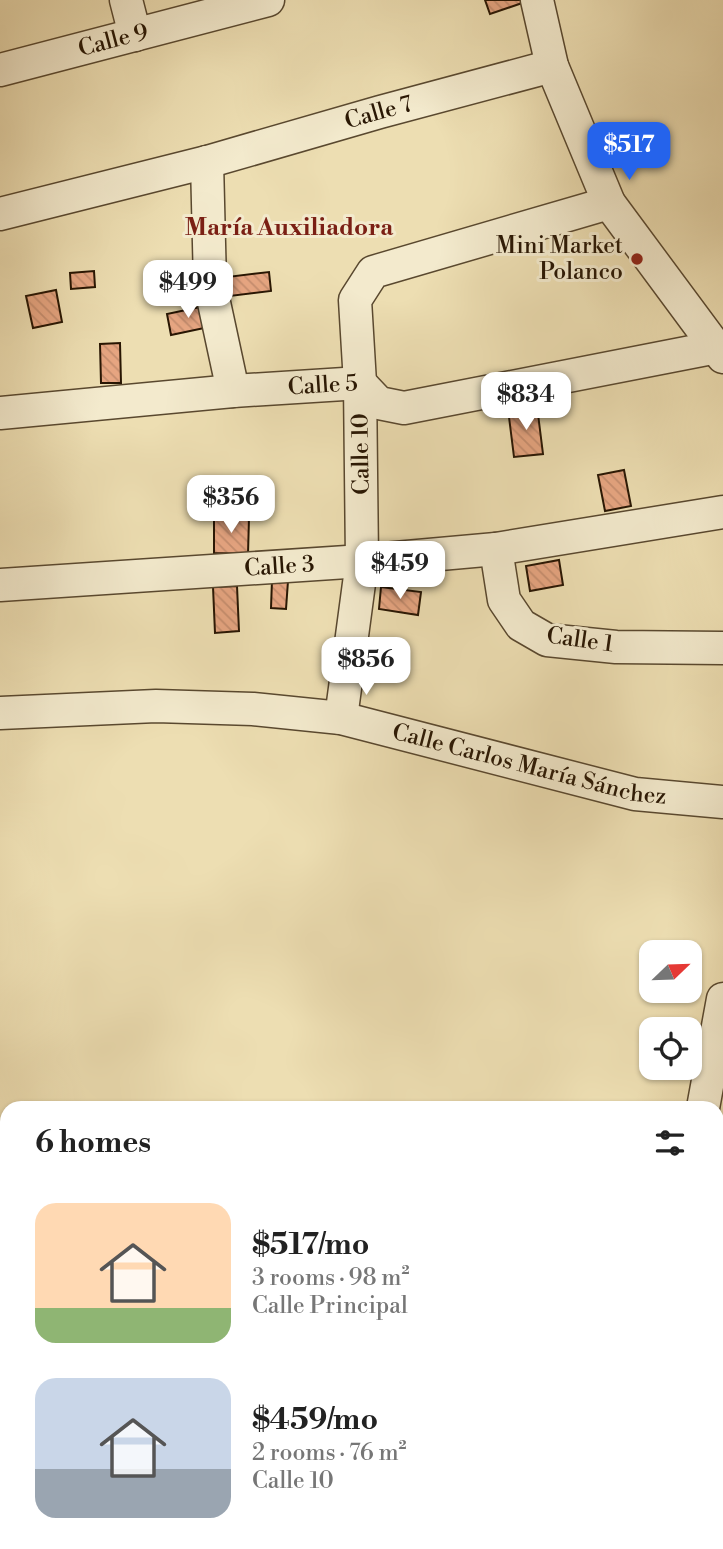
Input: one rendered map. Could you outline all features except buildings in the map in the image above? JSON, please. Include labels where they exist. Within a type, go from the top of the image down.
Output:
[{"type":"street","points":[[126,0],[135,35]]},
{"type":"street","name":"Calle 9","points":[[0,70],[135,35],[223,6],[268,0]]},
{"type":"street","points":[[537,0],[552,66],[610,202],[720,352]]},
{"type":"street","name":"Calle 7","points":[[0,214],[207,162],[552,66]]},
{"type":"street","points":[[207,162],[210,284],[233,391]]},
{"type":"street","name":"Calle 10","points":[[341,718],[362,561],[360,383],[355,300],[373,272],[610,202]]},
{"type":"street","name":"Calle 5","points":[[0,413],[233,391],[360,383],[379,404],[404,408],[720,352]]},
{"type":"street","name":"Calle 3","points":[[0,585],[362,561],[496,549],[723,512]]},
{"type":"street","name":"Calle 1","points":[[496,549],[504,600],[521,625],[547,640],[616,647],[723,648]]},
{"type":"street","name":"Calle Carlos María Sánchez","points":[[0,713],[156,706],[253,709],[341,718],[635,794],[723,802]]},
{"type":"street","points":[[704,1101],[723,999]]},
{"type":"place","name":"Mini Market Polanco","points":[[637,259]]},
{"type":"district","name":"María Auxiliadora","points":[[289,228]]}]
